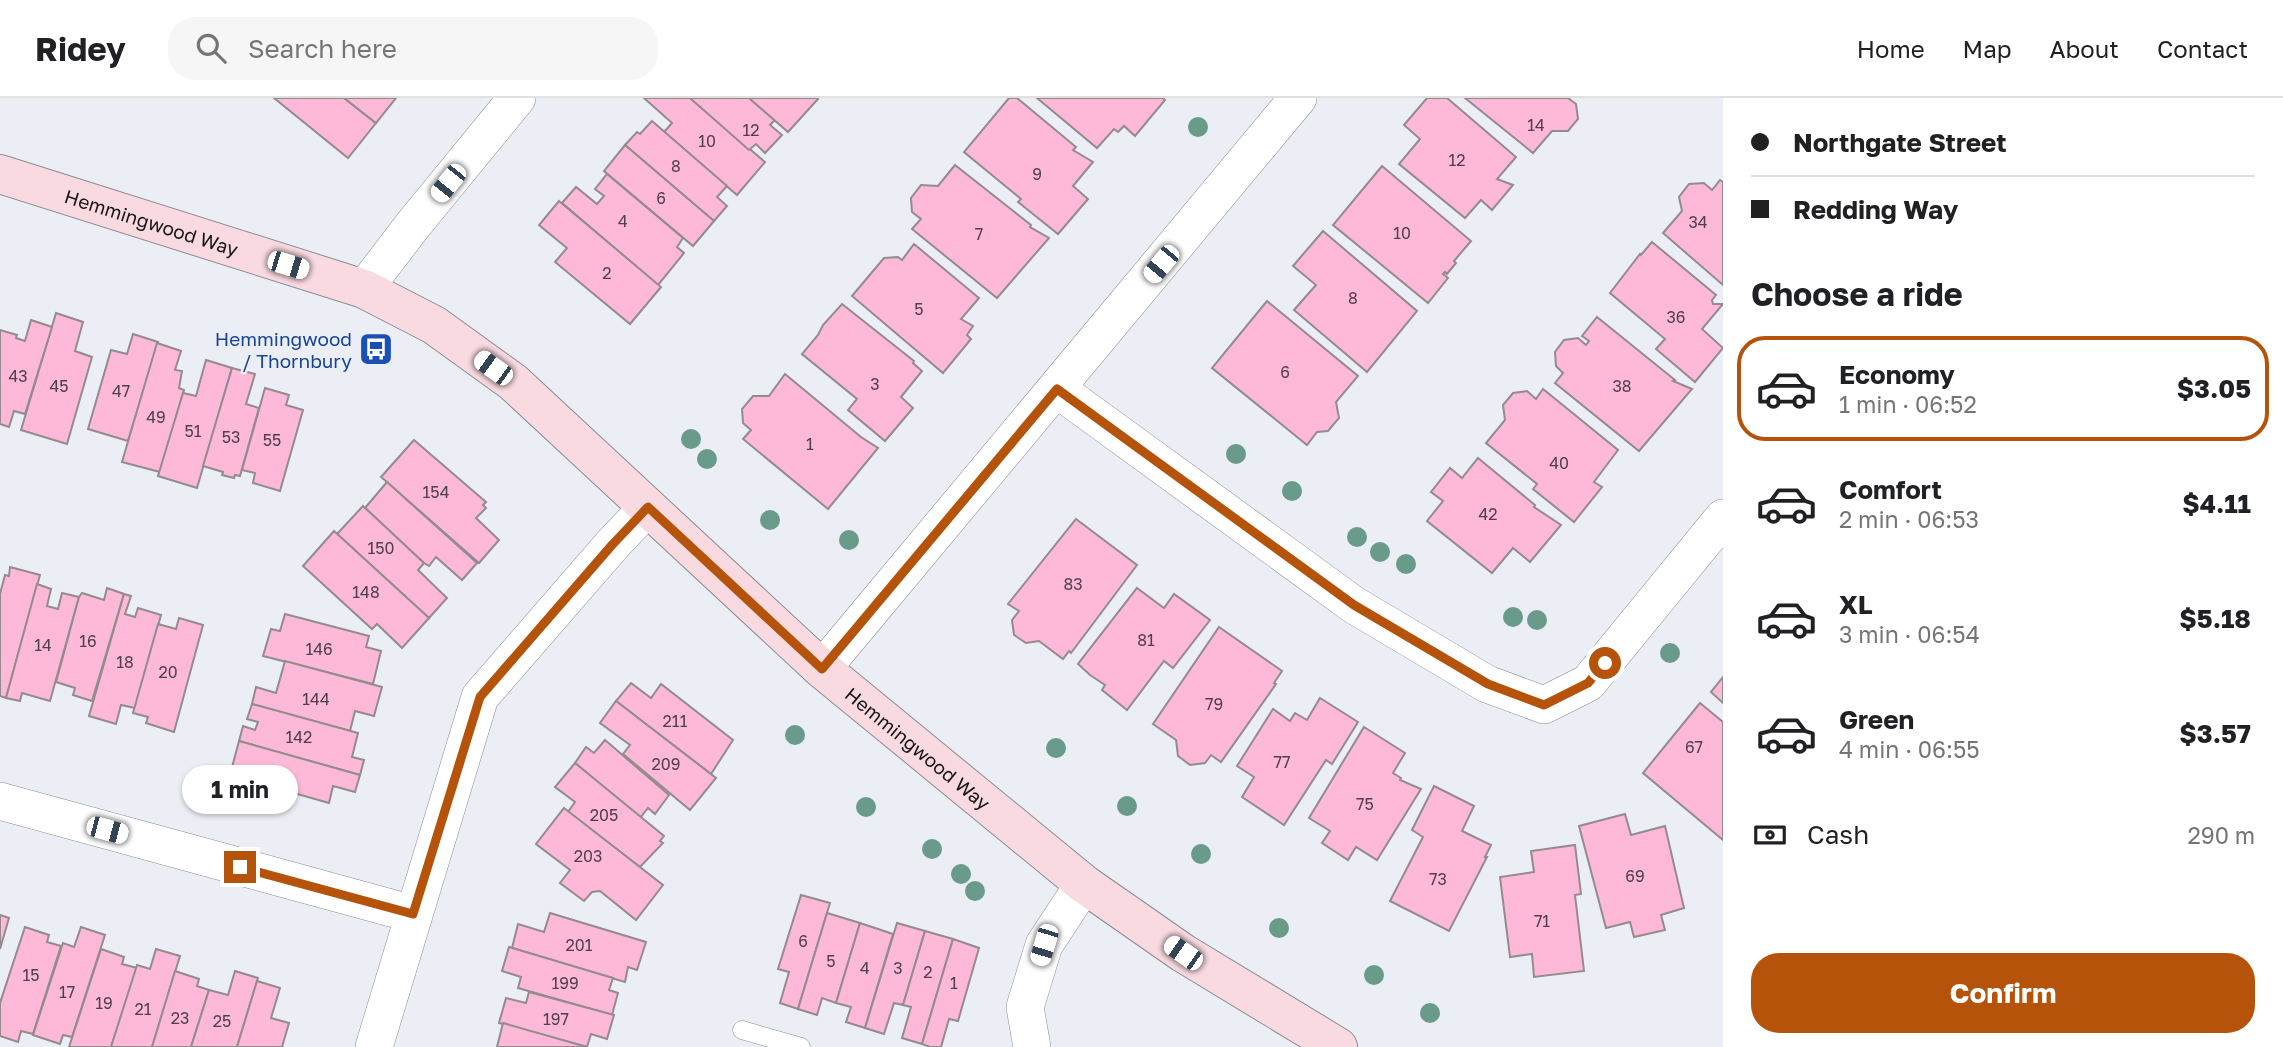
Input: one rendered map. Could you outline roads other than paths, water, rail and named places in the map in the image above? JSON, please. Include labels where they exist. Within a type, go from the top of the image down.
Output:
[{"type":"street","points":[[365,289],[413,225],[517,98]]},
{"type":"street","points":[[822,669],[1298,98]]},
{"type":"street","name":"Hemmingwood Way","points":[[0,174],[365,289],[434,326],[513,382],[822,669],[1084,884],[1183,953],[1338,1047]]},
{"type":"street","points":[[1057,389],[1354,605],[1488,684],[1544,705],[1588,683],[1723,518]]},
{"type":"street","points":[[374,1047],[480,697],[648,507]]},
{"type":"street","points":[[0,801],[413,914]]},
{"type":"street","points":[[1032,1047],[1025,1007],[1044,945],[1084,884]]},
{"type":"lane","points":[[742,1030],[801,1047]]},
{"type":"place","name":"Hemmingwood / Thornbury","points":[[376,349]]}]
